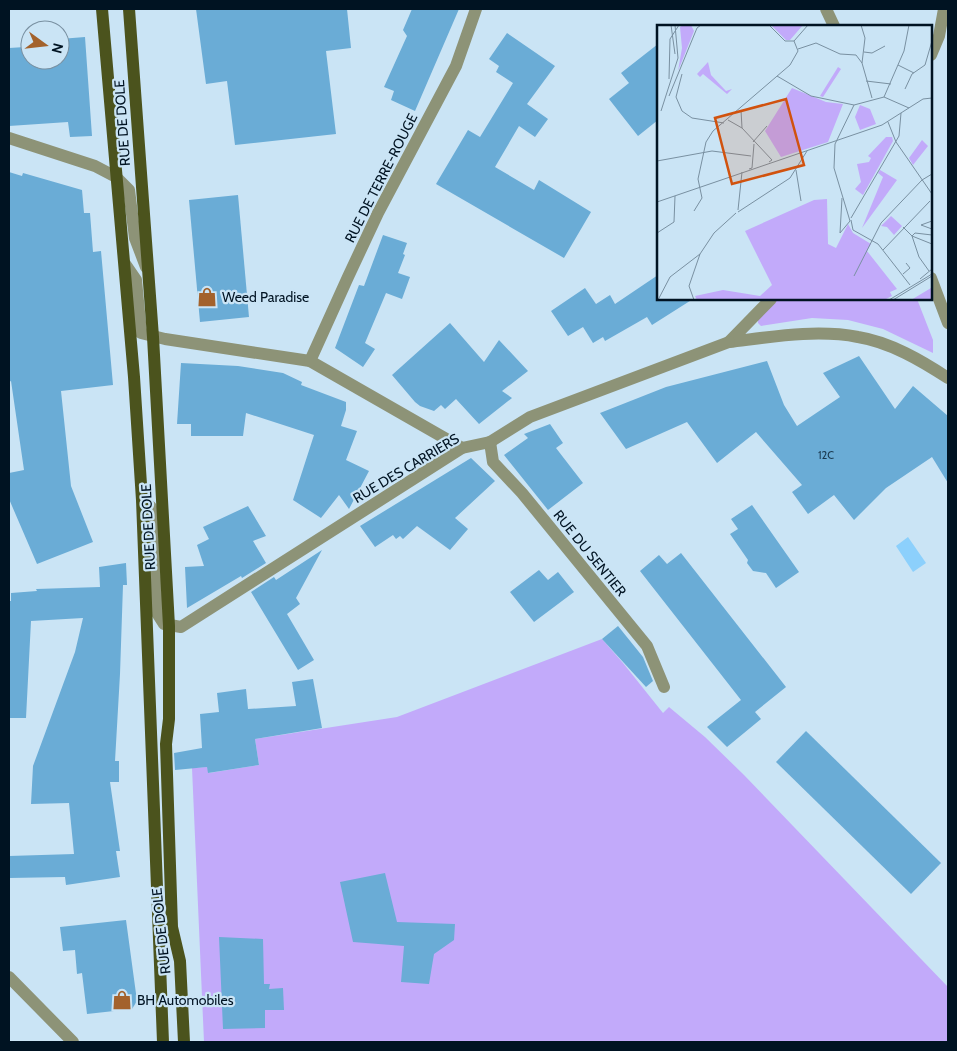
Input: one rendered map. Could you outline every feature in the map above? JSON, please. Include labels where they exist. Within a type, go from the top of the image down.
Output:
[{"type":"main road","name":"RUE DE DOLE","points":[[102,9],[125,264],[142,500],[163,1042]]},
{"type":"main road","name":"RUE DE DOLE","points":[[129,9],[149,274],[169,626],[169,719],[166,764],[172,927],[180,962],[184,1042]]},
{"type":"street","name":"RUE DE TERRE-ROUGE","points":[[310,361],[378,213],[456,66],[476,9]]},
{"type":"street","points":[[826,9],[834,25]]},
{"type":"street","points":[[932,53],[939,36],[944,9]]},
{"type":"street","points":[[9,138],[95,166],[116,177],[129,190],[135,238],[149,274]]},
{"type":"street","points":[[125,264],[136,280],[141,333],[153,337],[310,361],[462,448]]},
{"type":"street","points":[[932,281],[948,323]]},
{"type":"street","name":"RUE DES CARRIERS","points":[[729,342],[770,300]]},
{"type":"street","name":"RUE DES CARRIERS","points":[[169,626],[181,627],[186,624],[462,448],[490,442],[530,416],[729,342],[800,334],[859,337],[889,346],[948,378]]},
{"type":"street","name":"RUE DU SENTIER","points":[[490,442],[493,462],[522,493],[647,646],[664,688]]},
{"type":"street","points":[[142,500],[151,507],[157,613],[164,624],[169,626]]},
{"type":"street","points":[[9,977],[73,1042]]},
{"type":"shaded area","points":[[777,300],[917,300],[933,340],[933,353],[883,329],[848,320],[812,318],[761,326],[758,323],[758,318]]},
{"type":"shaded area","points":[[602,639],[663,713],[669,707],[705,737],[948,987],[948,1042],[204,1042],[192,768],[207,767],[209,773],[259,765],[255,739],[397,717]]},
{"type":"water","points":[[908,537],[926,563],[913,572],[896,546]]},
{"type":"building","points":[[196,9],[347,9],[351,48],[326,51],[336,134],[235,145],[227,81],[206,84]]},
{"type":"building","points":[[412,9],[459,9],[415,111],[391,100],[394,91],[384,87],[407,36],[403,30]]},
{"type":"building","points":[[507,33],[555,66],[527,104],[548,119],[535,137],[519,126],[495,167],[534,190],[539,180],[591,212],[564,258],[436,184],[468,130],[480,137],[513,83],[496,72],[499,66],[489,59]]},
{"type":"building","points":[[85,37],[92,136],[70,137],[68,122],[9,126],[9,48],[20,47],[20,70],[70,70],[70,38]]},
{"type":"building","points":[[657,45],[657,121],[638,136],[609,99],[629,83],[621,73]]},
{"type":"building","points":[[9,172],[22,176],[23,173],[82,190],[84,213],[90,213],[93,252],[101,251],[113,385],[61,391],[71,486],[93,542],[37,564],[9,499],[9,473],[24,470],[11,381],[9,382]]},
{"type":"building","points":[[238,195],[249,317],[200,322],[189,200]]},
{"type":"building","points":[[383,235],[407,243],[403,254],[405,255],[398,273],[410,277],[402,299],[386,293],[365,343],[375,349],[363,367],[335,348],[359,285],[364,286]]},
{"type":"building","points":[[657,276],[657,300],[691,300],[652,325],[647,317],[605,341],[603,337],[593,343],[583,327],[568,336],[551,311],[585,288],[596,304],[610,295],[615,304]]},
{"type":"building","points":[[450,323],[484,362],[499,340],[528,371],[502,391],[512,398],[479,424],[456,399],[445,409],[441,405],[434,411],[420,406],[392,375]]},
{"type":"building","points":[[859,356],[895,409],[913,386],[948,416],[948,483],[932,457],[886,488],[854,520],[834,495],[808,514],[792,492],[802,485],[756,432],[717,463],[687,422],[626,449],[600,413],[666,387],[767,361],[784,405],[797,426],[840,397],[823,373]]},
{"type":"building","points":[[181,363],[238,366],[283,373],[302,382],[301,385],[346,402],[346,410],[341,426],[357,431],[346,460],[369,471],[349,509],[339,495],[321,518],[293,500],[314,435],[246,413],[243,436],[191,436],[191,424],[177,424]]},
{"type":"building","points":[[550,424],[563,443],[556,448],[583,483],[548,510],[504,455],[528,438],[524,434]]},
{"type":"building","points":[[471,458],[495,481],[455,518],[468,529],[450,550],[417,526],[403,539],[400,536],[396,539],[393,535],[375,547],[360,526]]},
{"type":"building","points":[[752,505],[799,572],[776,588],[766,573],[753,571],[747,563],[748,560],[730,534],[738,529],[731,519]]},
{"type":"building","points":[[248,506],[266,536],[253,541],[266,563],[187,608],[185,567],[204,566],[197,545],[209,539],[203,527]]},
{"type":"building","points":[[322,550],[296,598],[300,604],[287,614],[314,660],[298,670],[251,592],[274,577],[276,580]]},
{"type":"building","points":[[681,553],[786,687],[755,712],[761,719],[727,747],[707,727],[741,700],[640,571],[659,555],[667,564]]},
{"type":"building","points":[[126,563],[127,585],[123,585],[115,761],[119,761],[119,782],[110,782],[120,851],[116,851],[120,877],[66,885],[65,877],[9,878],[9,856],[74,854],[69,803],[31,804],[33,766],[75,652],[83,618],[31,621],[26,718],[9,718],[9,601],[11,601],[11,593],[37,591],[36,589],[100,587],[99,567]]},
{"type":"building","points":[[539,570],[548,580],[558,572],[574,592],[534,622],[510,592]]},
{"type":"building","points":[[618,626],[643,657],[653,681],[646,687],[602,639]]},
{"type":"building","points":[[313,679],[322,728],[255,739],[259,765],[208,773],[207,767],[175,770],[174,753],[202,748],[200,714],[219,712],[217,693],[246,689],[248,709],[296,706],[292,682]]},
{"type":"building","points":[[806,731],[941,863],[911,894],[776,762]]},
{"type":"building","points":[[385,873],[397,922],[455,924],[454,940],[434,954],[429,984],[401,982],[404,946],[353,942],[340,882]]},
{"type":"building","points":[[126,920],[137,1001],[132,1009],[87,1014],[82,973],[77,974],[75,950],[63,951],[60,927]]},
{"type":"building","points":[[219,937],[263,939],[264,984],[270,984],[269,989],[283,988],[284,1010],[265,1010],[265,1028],[223,1029]]},
{"type":"place","name":"Weed Paradise","points":[[207,297]]},
{"type":"place","name":"BH Automobiles","points":[[122,1000]]}]
